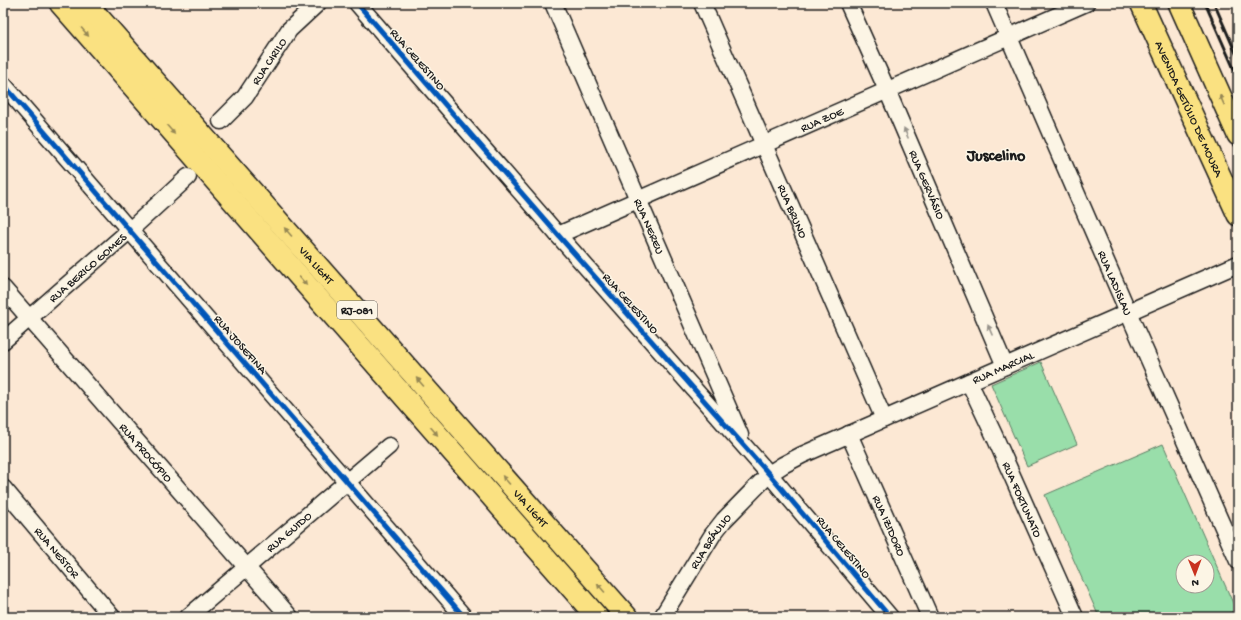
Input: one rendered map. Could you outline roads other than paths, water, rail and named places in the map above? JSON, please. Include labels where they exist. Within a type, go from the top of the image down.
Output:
[{"type":"main road","name":"VIA LIGHT","points":[[60,3],[597,617]]},
{"type":"main road","name":"VIA LIGHT","points":[[86,3],[627,617]]},
{"type":"main road","name":"AVENIDA GETÚLIO DE MOURA","points":[[1141,3],[1238,215]]},
{"type":"main road","points":[[1179,3],[1238,135]]},
{"type":"street","name":"RUA CIRILO","points":[[221,121],[245,97],[289,30],[318,3]]},
{"type":"street","name":"RUA CELESTINO","points":[[356,3],[769,474],[890,617]]},
{"type":"street","name":"RUA NEREU","points":[[554,3],[746,448]]},
{"type":"street","name":"RUA BRUNO","points":[[702,3],[884,419]]},
{"type":"street","name":"RUA GERVÁSIO","points":[[848,3],[887,90],[1005,366]]},
{"type":"street","name":"RUA LADISLAU","points":[[994,3],[1238,561]]},
{"type":"street","name":"RUA ZOE","points":[[558,235],[1086,3]]},
{"type":"street","name":"RUA JOSEFINA","points":[[3,84],[464,617]]},
{"type":"street","name":"RUA BERICO GOMES","points":[[3,341],[188,177]]},
{"type":"street","name":"RUA MARCIAL","points":[[769,474],[802,455],[1238,264]]},
{"type":"street","name":"RUA PROCÓPIO","points":[[3,288],[290,617]]},
{"type":"street","name":"RUA FORTUNATO","points":[[969,382],[1075,617]]},
{"type":"street","name":"RUA IZIDORO","points":[[849,434],[930,617]]},
{"type":"street","name":"RUA GUIDO","points":[[188,617],[390,446]]},
{"type":"street","name":"RUA BRÁULIO","points":[[662,617],[713,534],[731,512],[769,474]]},
{"type":"street","name":"RUA NESTOR","points":[[3,488],[112,617]]},
{"type":"railway","points":[[1205,3],[1238,78]]},
{"type":"railway","points":[[1214,3],[1238,58]]},
{"type":"district","name":"Juscelino","points":[[996,154]]}]
